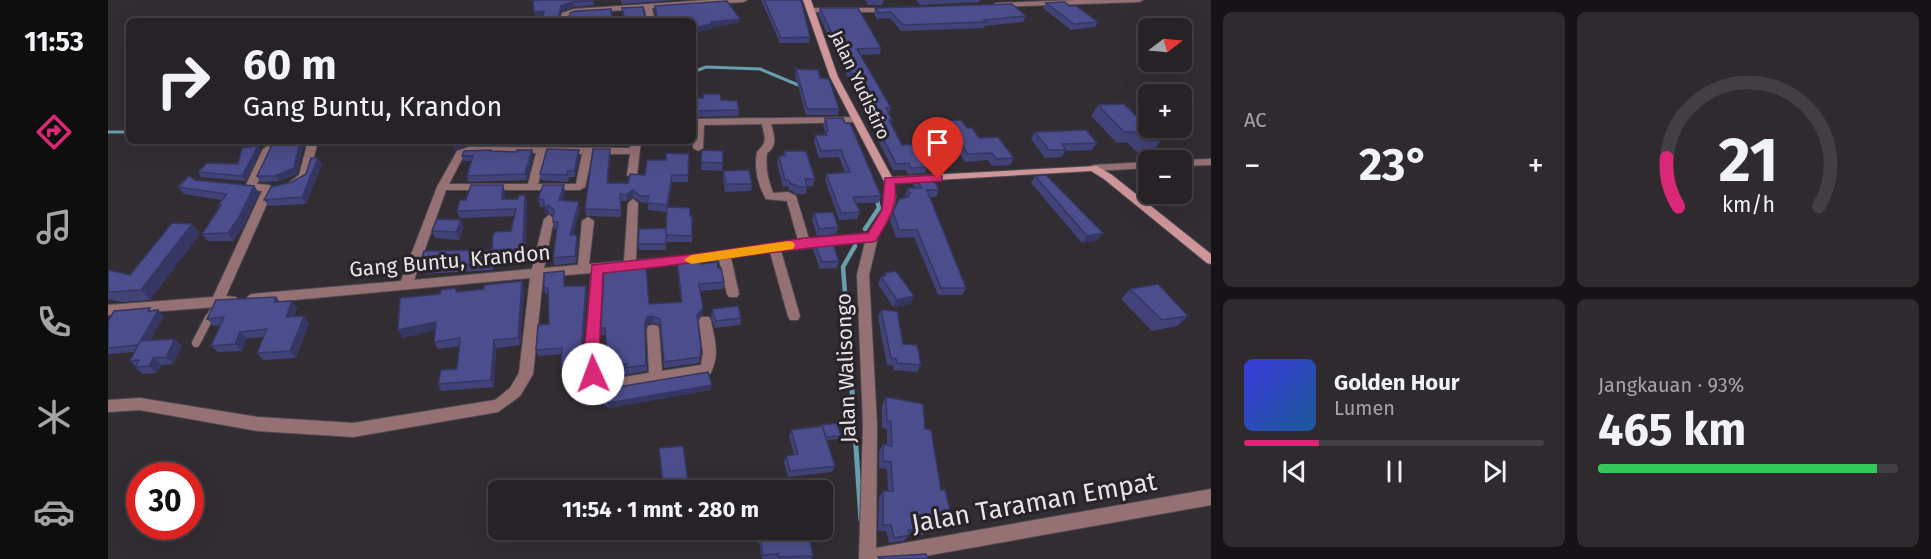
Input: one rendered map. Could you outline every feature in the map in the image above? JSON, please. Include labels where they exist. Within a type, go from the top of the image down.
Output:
[{"type":"street","points":[[599,0],[600,9]]},
{"type":"street","points":[[565,18],[568,12],[600,9],[617,12],[683,1],[740,0]]},
{"type":"street","name":"Jalan Yudistiro","points":[[807,0],[824,53],[855,120],[889,181]]},
{"type":"street","points":[[986,6],[1139,0]]},
{"type":"street","points":[[648,6],[650,18]]},
{"type":"street","points":[[811,10],[904,9]]},
{"type":"street","points":[[698,148],[696,122],[855,120]]},
{"type":"street","points":[[766,121],[770,141],[768,148],[762,152],[760,162],[767,191],[770,196],[788,196],[792,199],[805,243]]},
{"type":"street","points":[[268,149],[245,186],[269,188],[291,185],[304,177],[312,144]]},
{"type":"street","points":[[406,284],[442,187],[460,153],[466,151],[588,151],[635,146],[632,175]]},
{"type":"street","points":[[532,187],[542,150]]},
{"type":"street","points":[[442,187],[582,186],[588,151]]},
{"type":"street","points":[[1192,163],[1211,162]]},
{"type":"street","points":[[889,181],[1044,177],[1093,168],[1138,166]]},
{"type":"street","points":[[1093,168],[1108,177],[1211,260]]},
{"type":"street","name":"Jalan Walisongo","points":[[867,559],[870,424],[863,275],[872,237],[888,210],[891,197],[889,181]]},
{"type":"street","points":[[217,302],[263,206],[269,188]]},
{"type":"street","points":[[630,265],[633,203]]},
{"type":"street","points":[[108,406],[140,404],[258,424],[353,430],[498,406],[515,392],[526,374],[537,273],[549,219]]},
{"type":"street","points":[[583,269],[588,221]]},
{"type":"street","name":"Gang Buntu, Krandon","points":[[108,309],[217,302],[630,265],[872,237]]},
{"type":"street","points":[[774,248],[794,316]]},
{"type":"street","points":[[724,255],[733,294]]},
{"type":"street","points":[[597,268],[591,355],[593,374],[598,380],[624,383],[705,370],[710,356],[705,321]]},
{"type":"street","points":[[653,330],[657,378]]},
{"type":"street","name":"Jalan Taraman Empat","points":[[867,559],[1211,497]]},
{"type":"lane","points":[[196,343],[217,302]]},
{"type":"building","points":[[593,0],[561,6],[558,18],[543,18],[544,11],[534,12],[533,1]]},
{"type":"building","points":[[764,0],[801,0],[810,37],[781,38]]},
{"type":"building","points":[[727,1],[740,19],[711,22],[712,24],[696,27],[696,18],[656,18],[655,6]]},
{"type":"building","points":[[1065,2],[1069,6],[1076,6],[1098,22],[1074,24],[1046,3]]},
{"type":"building","points":[[1012,4],[1026,16],[984,20],[986,22],[903,25],[891,12],[879,13],[875,8]]},
{"type":"building","points":[[643,7],[645,18],[623,18],[622,8]]},
{"type":"building","points":[[820,8],[858,8],[881,48],[857,49],[891,108],[886,108],[892,120],[889,120],[902,145],[918,144],[927,160],[924,160],[927,167],[911,168],[909,163],[896,164],[862,97],[871,97],[860,73],[851,74]]},
{"type":"building","points":[[611,9],[612,18],[569,18],[570,13],[575,11]]},
{"type":"building","points":[[796,69],[818,70],[820,78],[829,79],[839,109],[807,109]]},
{"type":"building","points":[[703,94],[720,94],[721,100],[737,101],[739,110],[696,111],[696,98],[703,98]]},
{"type":"building","points":[[1124,104],[1138,118],[1138,136],[1134,132],[1124,132],[1098,105]]},
{"type":"building","points":[[825,118],[843,118],[845,123],[850,123],[881,196],[853,197],[860,212],[841,213],[826,174],[850,172],[841,150],[821,151],[815,135],[827,135]]},
{"type":"building","points":[[961,120],[967,128],[972,128],[979,138],[998,137],[1014,158],[996,159],[992,153],[968,154],[945,121]]},
{"type":"building","points":[[1086,130],[1097,143],[1062,144],[1066,150],[1049,150],[1035,132]]},
{"type":"building","points":[[1141,138],[1161,140],[1144,141]]},
{"type":"building","points":[[299,144],[294,168],[275,176],[257,176],[272,145]]},
{"type":"building","points":[[258,146],[242,176],[198,172],[207,163],[238,164],[242,148]]},
{"type":"building","points":[[547,149],[579,150],[574,171],[568,171],[567,175],[540,174]]},
{"type":"building","points":[[593,149],[610,149],[607,183],[628,183],[630,174],[645,175],[647,160],[666,160],[666,153],[689,154],[688,175],[672,175],[667,205],[647,203],[649,196],[640,196],[633,190],[626,195],[620,194],[621,210],[585,209]]},
{"type":"building","points":[[517,150],[532,150],[525,174],[467,176],[473,156],[462,156],[464,151],[517,152]]},
{"type":"building","points":[[702,150],[723,151],[723,163],[701,162]]},
{"type":"building","points":[[784,151],[806,151],[815,179],[805,179],[807,187],[799,187],[785,180],[779,156],[786,156]]},
{"type":"building","points":[[311,158],[318,158],[302,197],[264,200],[271,187],[292,182],[306,174]]},
{"type":"building","points":[[749,170],[752,184],[726,184],[723,171]]},
{"type":"building","points":[[1046,175],[1103,233],[1087,236],[1035,176]]},
{"type":"building","points":[[189,176],[195,180],[254,186],[239,217],[228,233],[202,234],[221,205],[218,205],[227,194],[178,187]]},
{"type":"building","points":[[916,176],[931,176],[939,190],[927,190],[966,288],[941,288],[917,230],[899,230],[893,212],[899,199],[909,197],[908,188],[921,188]]},
{"type":"building","points":[[471,185],[503,185],[502,199],[518,199],[519,195],[525,195],[523,249],[492,250],[495,232],[511,231],[516,209],[457,211],[460,200],[466,200]]},
{"type":"building","points":[[543,185],[564,185],[559,200],[579,202],[570,235],[577,235],[575,256],[553,258],[558,222],[553,222],[554,210],[548,205],[544,208],[544,200],[538,199]]},
{"type":"building","points":[[667,207],[690,208],[692,236],[666,235],[666,244],[638,244],[639,229],[666,228],[666,234]]},
{"type":"building","points":[[833,212],[838,227],[819,229],[814,213]]},
{"type":"building","points":[[437,219],[461,220],[456,232],[432,231]]},
{"type":"building","points":[[172,223],[192,224],[141,290],[108,292],[108,270],[130,275]]},
{"type":"building","points":[[832,241],[839,261],[822,262],[815,243]]},
{"type":"building","points":[[493,250],[491,263],[419,267],[424,251]]},
{"type":"building","points":[[700,258],[701,264],[717,262],[724,282],[699,284],[703,308],[697,315],[700,357],[664,362],[660,319],[652,316],[647,317],[645,323],[646,365],[623,368],[627,364],[608,366],[605,328],[601,328],[604,267],[646,267],[649,304],[682,302],[677,260]]},
{"type":"building","points":[[564,271],[564,286],[586,286],[580,365],[561,364],[562,348],[536,350],[538,325],[549,324],[548,288],[544,288],[544,273]]},
{"type":"building","points":[[896,271],[914,296],[897,300],[881,277],[886,275],[885,273]]},
{"type":"building","points":[[522,281],[518,338],[494,340],[491,380],[438,384],[441,370],[457,369],[460,338],[434,342],[436,322],[398,330],[400,298],[440,294],[441,290],[456,288],[456,292],[484,289],[484,285]]},
{"type":"building","points":[[1158,284],[1188,316],[1162,320],[1130,289]]},
{"type":"building","points":[[276,297],[274,302],[292,301],[286,317],[304,316],[290,351],[257,353],[267,329],[240,332],[235,344],[211,346],[224,317],[207,319],[216,300]]},
{"type":"building","points":[[738,306],[741,318],[716,321],[712,309]]},
{"type":"building","points":[[150,308],[148,311],[158,310],[138,345],[108,348],[108,321],[114,311]]},
{"type":"building","points":[[881,310],[897,311],[903,344],[917,345],[921,365],[897,363],[896,359],[891,358]]},
{"type":"building","points":[[175,339],[166,357],[153,358],[149,366],[135,367],[139,360],[130,361],[140,341]]},
{"type":"building","points":[[708,372],[712,385],[608,403],[598,396],[610,384],[624,386]]},
{"type":"building","points":[[886,397],[923,404],[925,429],[931,430],[941,490],[945,490],[952,518],[925,517],[928,529],[908,530],[910,535],[894,538],[891,525],[883,525],[883,491],[893,491],[891,462],[883,461],[883,444],[892,446],[891,421],[887,421]]},
{"type":"building","points":[[837,423],[841,436],[826,437],[822,425]]},
{"type":"building","points":[[822,426],[835,466],[790,471],[786,456],[798,454],[791,430]]},
{"type":"building","points":[[683,446],[688,480],[663,480],[659,448]]},
{"type":"building","points":[[760,540],[810,540],[813,556],[779,557],[778,554],[763,555]]},
{"type":"building","points":[[926,554],[928,559],[879,559],[878,557]]},
{"type":"waterway","points":[[696,71],[706,67],[760,69],[803,87]]},
{"type":"waterway","points":[[108,132],[126,132]]},
{"type":"waterway","points":[[865,229],[879,208],[876,197]]},
{"type":"waterway","points":[[847,320],[843,267],[855,246]]},
{"type":"waterway","points":[[847,318],[861,520]]},
{"type":"slow traffic","points":[[691,260],[789,245]]},
{"type":"route","points":[[593,374],[591,355],[597,268],[696,259],[805,243],[872,237],[888,210],[891,197],[889,181],[938,179]]}]
